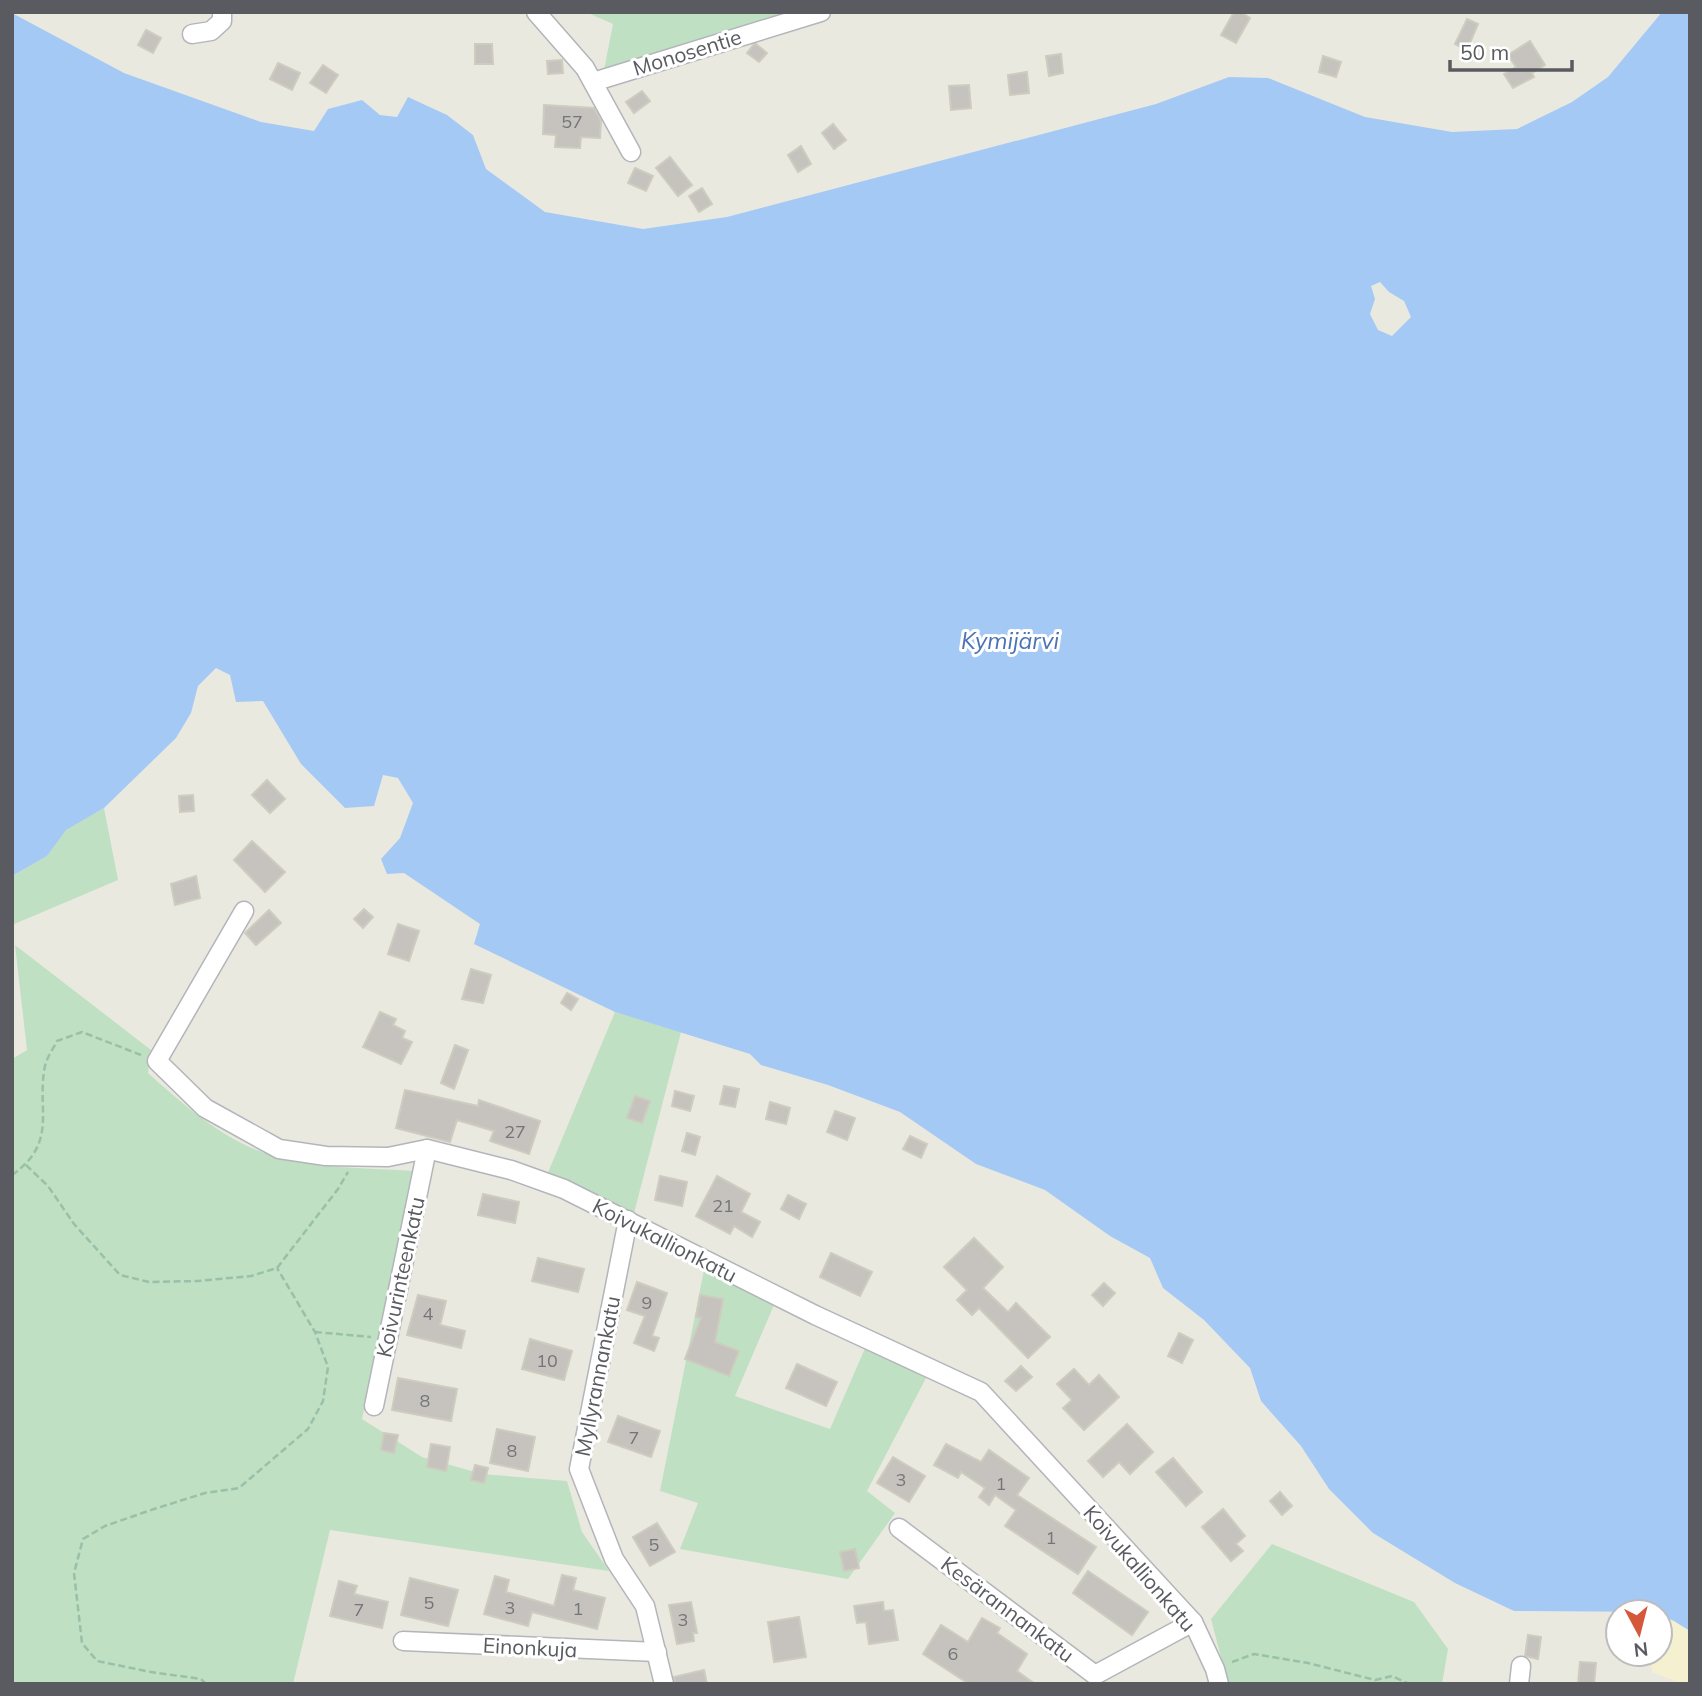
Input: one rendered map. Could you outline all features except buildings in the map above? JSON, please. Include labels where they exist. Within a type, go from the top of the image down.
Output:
[{"type":"street","points":[[192,33],[211,31],[222,21],[222,12]]},
{"type":"street","points":[[536,12],[585,68],[631,152]]},
{"type":"street","name":"Monosentie","points":[[593,82],[821,12]]},
{"type":"street","points":[[157,1061],[244,911]]},
{"type":"street","name":"Koivukallionkatu","points":[[157,1061],[205,1108],[279,1149],[326,1156],[356,1157],[388,1157],[427,1149],[511,1170],[564,1189],[816,1315],[981,1392],[1193,1622],[1217,1676]]},
{"type":"street","name":"Koivurinteenkatu","points":[[374,1406],[427,1149]]},
{"type":"street","name":"Myllyrannankatu","points":[[628,1220],[579,1469],[614,1559],[645,1606],[664,1684]]},
{"type":"street","name":"Kesärannankatu","points":[[900,1528],[1095,1675],[1193,1622]]},
{"type":"street","name":"Einonkuja","points":[[403,1641],[657,1652]]},
{"type":"path","points":[[12,1175],[26,1165],[43,1136],[46,1066],[57,1041],[82,1032],[157,1061]]},
{"type":"path","points":[[26,1165],[48,1186],[74,1224],[120,1275],[149,1282],[198,1281],[251,1276],[277,1268],[338,1189],[356,1157]]},
{"type":"path","points":[[206,1684],[201,1679],[97,1661],[82,1643],[74,1573],[83,1539],[105,1526],[154,1509],[205,1493],[239,1488],[308,1429],[323,1401],[328,1367],[315,1332],[277,1268]]},
{"type":"path","points":[[315,1332],[387,1339]]},
{"type":"path","points":[[1217,1676],[1254,1654],[1308,1663],[1375,1680],[1392,1676],[1409,1684]]},
{"type":"green space","points":[[586,12],[810,12],[603,75],[613,24]]},
{"type":"green space","points":[[104,808],[118,880],[12,925],[12,876],[47,856],[65,830]]},
{"type":"green space","points":[[15,945],[151,1050],[148,1073],[206,1122],[239,1142],[274,1156],[308,1163],[414,1171],[362,1419],[422,1457],[482,1474],[567,1481],[582,1532],[609,1571],[330,1530],[293,1684],[12,1684],[12,1059],[27,1050]]},
{"type":"green space","points":[[615,1012],[681,1032],[634,1213],[547,1175]]},
{"type":"green space","points":[[704,1270],[774,1305],[735,1396],[830,1429],[866,1346],[926,1378],[867,1491],[895,1513],[848,1579],[680,1549],[698,1503],[660,1491]]},
{"type":"green space","points":[[1272,1544],[1414,1602],[1448,1649],[1442,1684],[1228,1684],[1211,1619]]},
{"type":"sand","points":[[1674,1621],[1690,1631],[1690,1684],[1683,1684],[1652,1672],[1652,1668],[1674,1668]]},
{"type":"water","name":"Kymijärvi","points":[[1662,12],[1690,12],[1690,1631],[1674,1621],[1674,1598],[1604,1598],[1604,1612],[1514,1611],[1455,1583],[1373,1533],[1329,1489],[1301,1446],[1261,1401],[1250,1368],[1204,1320],[1163,1288],[1150,1258],[1110,1236],[1045,1190],[976,1164],[900,1112],[828,1085],[761,1065],[750,1054],[615,1012],[474,944],[480,924],[404,873],[387,874],[381,859],[400,838],[413,803],[398,778],[383,775],[374,806],[345,808],[301,764],[263,701],[236,702],[230,675],[216,668],[198,686],[191,713],[176,738],[104,808],[66,830],[47,856],[12,876],[12,13],[124,73],[261,122],[314,131],[328,109],[362,100],[380,115],[397,117],[408,97],[447,115],[473,135],[486,169],[545,212],[643,229],[727,217],[1156,104],[1229,77],[1268,78],[1365,117],[1452,132],[1517,129],[1572,102],[1608,77]],"holes":[[[1380,282],[1389,292],[1404,301],[1411,317],[1392,336],[1378,330],[1370,314],[1375,299],[1371,286]]]}]
